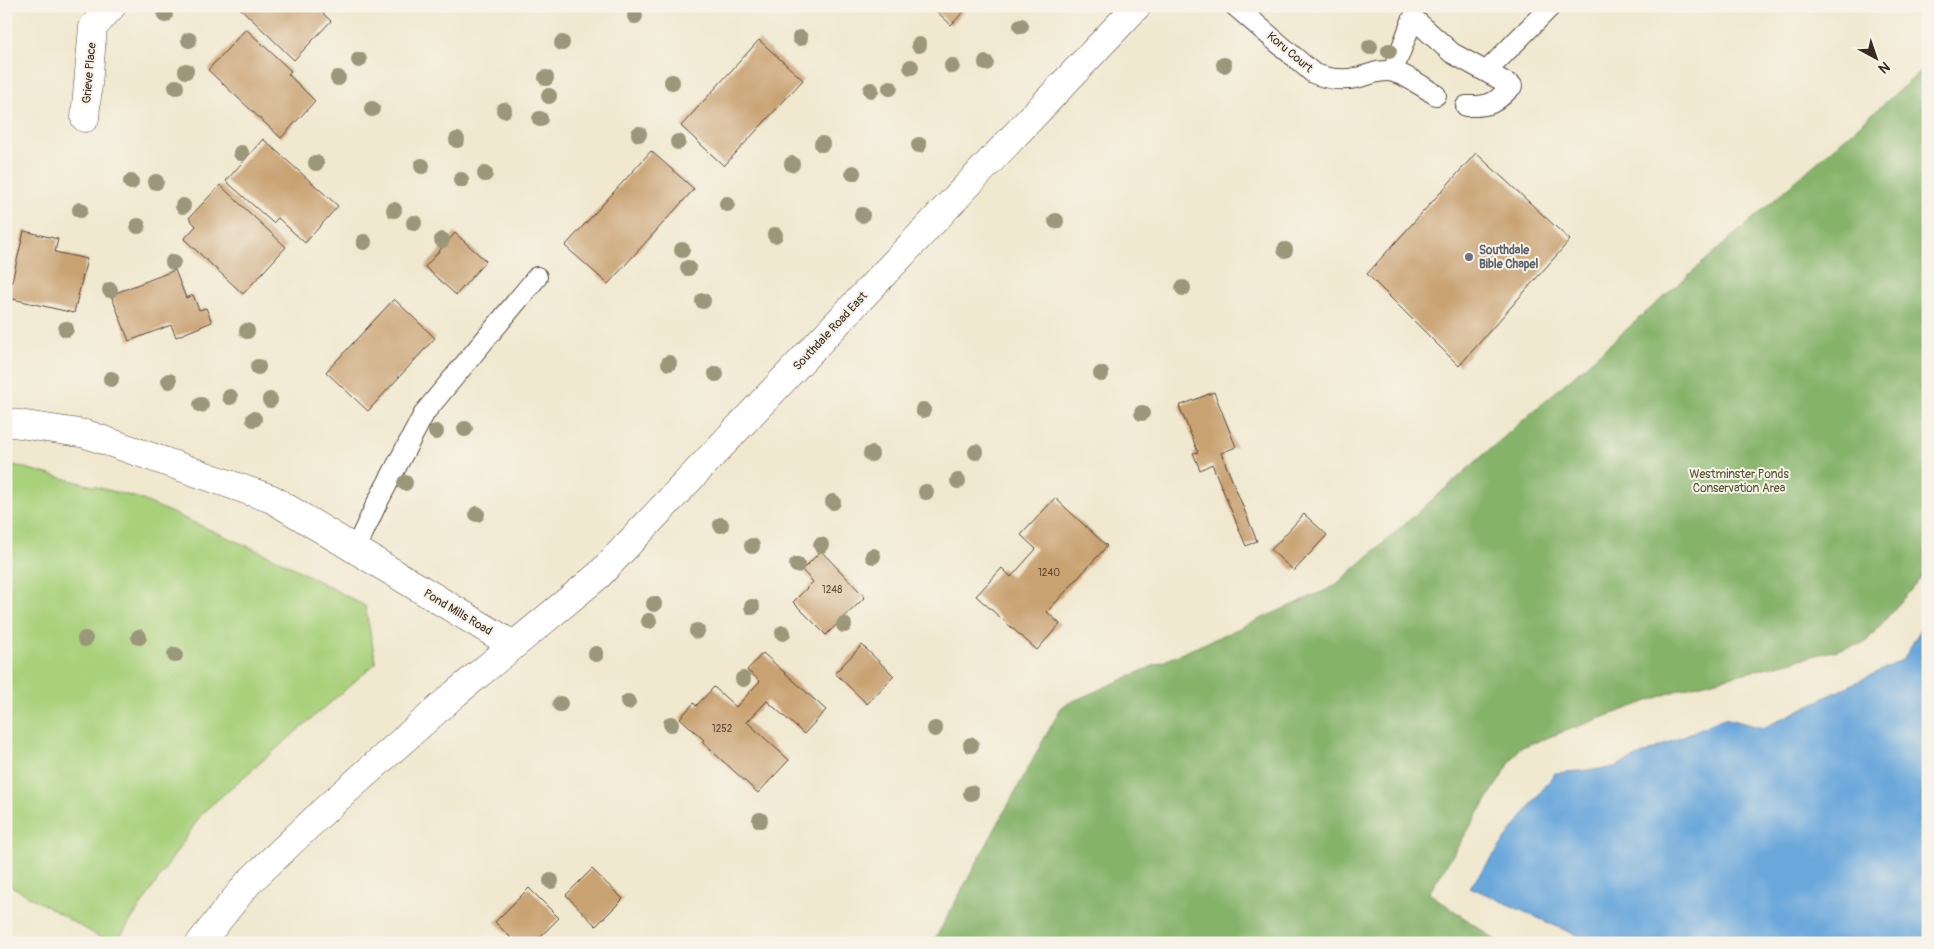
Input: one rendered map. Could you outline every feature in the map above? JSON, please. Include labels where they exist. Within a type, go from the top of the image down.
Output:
[{"type":"main road","name":"Grieve Place","points":[[85,118],[93,28],[112,6]]},
{"type":"main road","name":"Southdale Road East","points":[[512,645],[599,575],[1138,6]]},
{"type":"main road","name":"Pond Mills Road","points":[[6,422],[86,434],[272,499],[512,645]]},
{"type":"main road","points":[[200,943],[248,883],[328,807],[512,645]]},
{"type":"lane","name":"Koru Court","points":[[1235,6],[1314,73],[1324,78],[1344,80],[1376,72],[1393,71]]},
{"type":"lane","points":[[1486,71],[1551,6]]},
{"type":"lane","points":[[1436,95],[1393,71],[1413,18],[1452,53],[1512,86],[1497,101],[1482,107],[1466,106]]},
{"type":"lane","points":[[355,550],[376,505],[426,412],[537,277]]},
{"type":"green space","name":"Westminster Ponds Conservation Area","points":[[1928,65],[1928,570],[1865,643],[1681,689],[1519,748],[1429,893],[1500,943],[933,943],[1062,706],[1333,587]]},
{"type":"green space","points":[[6,463],[138,498],[281,561],[365,606],[376,663],[203,812],[116,943],[110,943],[6,883]]},
{"type":"water","points":[[1928,615],[1928,943],[1576,943],[1580,937],[1470,887],[1555,773],[1612,768],[1724,718],[1763,728],[1904,659]]},
{"type":"building","points":[[238,6],[315,6],[331,21],[294,60]]},
{"type":"building","points":[[931,6],[969,6],[951,25]]},
{"type":"building","points":[[246,29],[291,71],[288,74],[315,101],[281,138],[208,70]]},
{"type":"building","points":[[759,40],[803,80],[724,166],[681,126]]},
{"type":"building","points":[[263,139],[338,206],[305,243],[278,218],[273,223],[226,181]]},
{"type":"building","points":[[651,151],[694,189],[608,284],[565,246]]},
{"type":"building","name":"Southdale Bible Chapel","points":[[1476,153],[1570,240],[1459,366],[1367,274]]},
{"type":"building","points":[[220,185],[286,247],[243,294],[184,239],[196,226],[189,218]]},
{"type":"building","points":[[24,231],[58,239],[55,252],[87,259],[74,313],[8,298]]},
{"type":"building","points":[[455,233],[486,261],[456,295],[425,267]]},
{"type":"building","points":[[175,270],[186,298],[193,295],[199,310],[206,308],[212,322],[176,337],[171,325],[129,341],[111,295]]},
{"type":"building","points":[[394,299],[435,338],[368,411],[326,372]]},
{"type":"building","points":[[1214,392],[1236,447],[1221,453],[1257,541],[1246,546],[1212,464],[1200,470],[1193,453],[1198,452],[1179,406]]},
{"type":"building","points":[[1055,498],[1107,546],[1047,612],[1060,624],[1037,650],[976,596],[1002,568],[1011,577],[1036,549],[1021,535]]},
{"type":"building","points":[[1304,514],[1327,535],[1294,571],[1271,550]]},
{"type":"building","points":[[821,551],[865,597],[826,635],[793,602],[813,582],[802,570]]},
{"type":"building","points":[[862,645],[894,676],[867,704],[835,673]]},
{"type":"building","points":[[763,653],[826,710],[804,734],[767,701],[747,722],[789,760],[758,793],[702,742],[704,740],[680,718],[694,703],[696,706],[714,687],[736,707],[760,681],[747,670]]},
{"type":"building","points":[[592,869],[623,899],[596,926],[566,895]]},
{"type":"building","points":[[529,888],[559,918],[534,943],[516,943],[495,922]]},
{"type":"railway","points":[[6,938],[16,943]]},
{"type":"place","name":"Southdale Bible Chapel","points":[[1469,257]]}]
